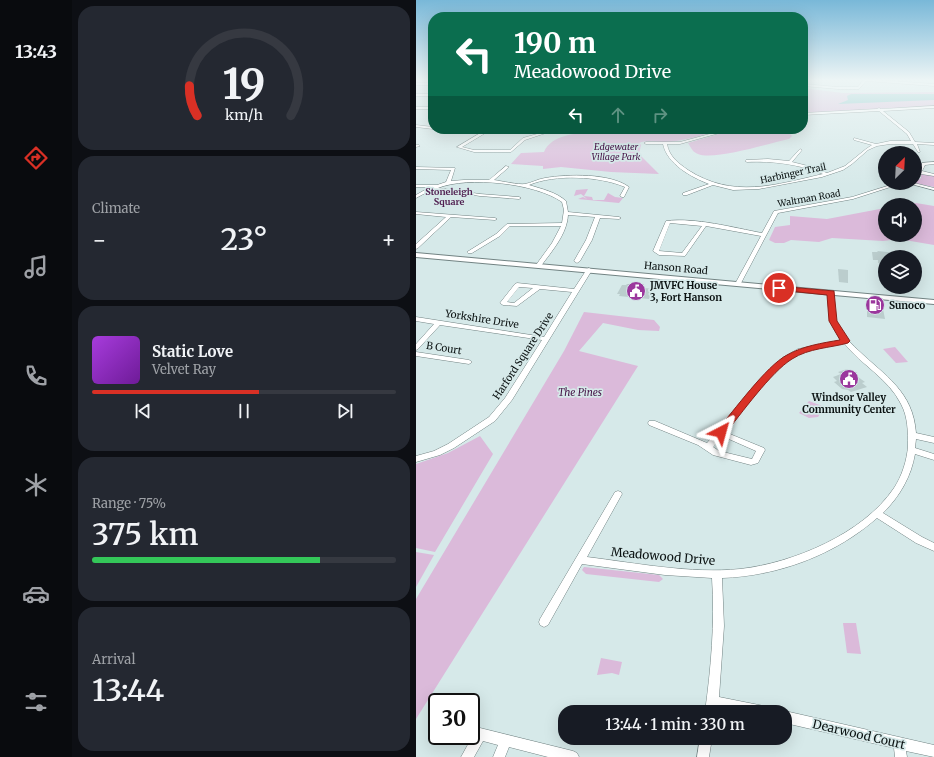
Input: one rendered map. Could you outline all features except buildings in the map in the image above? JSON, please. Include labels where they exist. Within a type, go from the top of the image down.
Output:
[{"type":"street","points":[[887,115],[903,128],[916,146]]},
{"type":"street","points":[[416,126],[428,127]]},
{"type":"street","points":[[481,134],[458,146],[474,151],[511,151],[520,141],[536,134]]},
{"type":"street","points":[[646,143],[665,144],[693,140],[714,134]]},
{"type":"street","points":[[855,138],[875,145]]},
{"type":"street","name":"Harbinger Trail","points":[[665,144],[669,156],[678,165],[712,184],[732,189],[757,189],[826,174],[847,166],[875,145],[895,142],[934,144]]},
{"type":"street","points":[[790,162],[800,150]]},
{"type":"street","points":[[748,161],[790,162],[806,166],[826,174]]},
{"type":"street","points":[[922,167],[923,164],[934,163]]},
{"type":"street","points":[[490,182],[507,167]]},
{"type":"street","points":[[416,168],[454,169],[448,183]]},
{"type":"street","points":[[922,172],[934,175]]},
{"type":"street","points":[[524,186],[531,182],[544,180],[596,179],[627,186],[622,196]]},
{"type":"street","points":[[416,197],[434,187],[461,181],[490,182],[524,186],[552,193],[562,199],[566,206],[567,213],[558,237],[539,265]]},
{"type":"street","points":[[685,194],[712,184]]},
{"type":"street","points":[[416,186],[434,187],[480,196],[519,198]]},
{"type":"street","points":[[922,186],[934,189]]},
{"type":"street","name":"Waltman Road","points":[[738,284],[774,214],[778,211],[804,208],[853,198],[879,190]]},
{"type":"street","points":[[416,213],[495,219]]},
{"type":"street","points":[[567,213],[619,218]]},
{"type":"street","points":[[416,247],[450,216]]},
{"type":"street","points":[[577,261],[589,240],[598,216]]},
{"type":"street","points":[[704,226],[683,255],[659,253],[656,251],[668,222],[704,226],[764,235]]},
{"type":"street","points":[[470,252],[498,235],[509,225],[564,224]]},
{"type":"street","name":"Hanson Road","points":[[416,255],[934,302]]},
{"type":"street","name":"Harford Square Drive","points":[[416,459],[437,453],[451,446],[492,419],[508,400],[589,270]]},
{"type":"street","points":[[539,287],[515,305],[504,303],[517,285],[539,287],[576,291]]},
{"type":"street","name":"Meadowood Drive","points":[[580,560],[681,572],[717,574],[759,569],[815,553],[854,532],[878,514],[900,486],[911,450],[912,435],[909,415],[899,393],[884,376],[846,341],[833,321],[831,293]]},
{"type":"street","name":"Yorkshire Drive","points":[[416,319],[546,339]]},
{"type":"street","name":"B Court","points":[[416,348],[439,322]]},
{"type":"street","points":[[709,448],[766,378],[789,357],[808,349],[846,341]]},
{"type":"street","name":"B Court","points":[[416,354],[469,362]]},
{"type":"street","points":[[652,423],[709,448],[716,453],[750,462],[755,461],[761,450],[721,432]]},
{"type":"street","points":[[912,435],[934,440]]},
{"type":"street","points":[[911,450],[934,457]]},
{"type":"street","points":[[544,622],[618,494]]},
{"type":"street","points":[[878,514],[919,540],[934,547]]},
{"type":"street","points":[[712,705],[719,648],[720,621],[717,574]]},
{"type":"street","name":"Dearwood Court","points":[[792,719],[934,751]]},
{"type":"street","points":[[467,757],[480,734],[573,757]]},
{"type":"street","points":[[499,757],[506,740]]},
{"type":"street","points":[[899,744],[901,757]]},
{"type":"street","points":[[703,757],[705,745]]},
{"type":"green space","name":"Edgewater Village Park","points":[[572,134],[706,134],[679,140],[664,142],[648,141],[639,143],[641,145],[639,154],[659,174],[611,172],[561,167],[543,169],[543,166],[511,164],[521,153],[544,152],[553,142]]},
{"type":"green space","points":[[719,134],[790,134],[792,136],[789,139],[756,147],[706,156],[693,151],[688,143]]},
{"type":"green space","points":[[922,174],[934,176],[934,187],[922,185]]},
{"type":"green space","points":[[588,189],[584,196],[592,197],[593,200],[604,200],[608,193],[615,197],[623,198],[619,203],[578,199],[583,197],[587,199],[581,194],[574,196],[576,190]]},
{"type":"green space","points":[[922,204],[934,206],[934,245],[916,242],[922,242]]},
{"type":"green space","points":[[878,209],[878,241],[832,238],[819,242],[791,240],[784,243],[775,243],[769,240],[775,227],[790,225],[790,216],[827,219]]},
{"type":"green space","name":"The Pines","points":[[584,312],[654,320],[660,327],[659,331],[638,330],[603,323],[579,351],[638,366],[432,693],[428,693],[428,700],[416,719],[416,599],[564,351]]},
{"type":"green space","points":[[895,347],[908,362],[896,363],[883,349]]},
{"type":"green space","points":[[809,401],[825,407],[818,417],[809,418],[799,413]]},
{"type":"green space","points":[[480,436],[493,454],[435,552],[416,548],[416,464],[448,453]]},
{"type":"green space","points":[[416,552],[434,555],[416,587]]},
{"type":"green space","points":[[584,567],[659,575],[663,579],[659,582],[586,574],[582,570]]},
{"type":"green space","points":[[843,623],[856,623],[861,654],[847,653]]},
{"type":"green space","points":[[601,658],[622,662],[619,675],[612,673],[597,675]]},
{"type":"place","name":"JMVFC House 3, Fort Hanson","points":[[636,291]]},
{"type":"place","name":"Sunoco","points":[[875,305]]},
{"type":"place","name":"Windsor Valley Community Center","points":[[849,379]]},
{"type":"district","name":"Stoneleigh Square","points":[[449,196]]},
{"type":"route","points":[[721,432],[766,378],[789,357],[800,351],[846,341],[833,321],[831,293],[779,288]]}]
